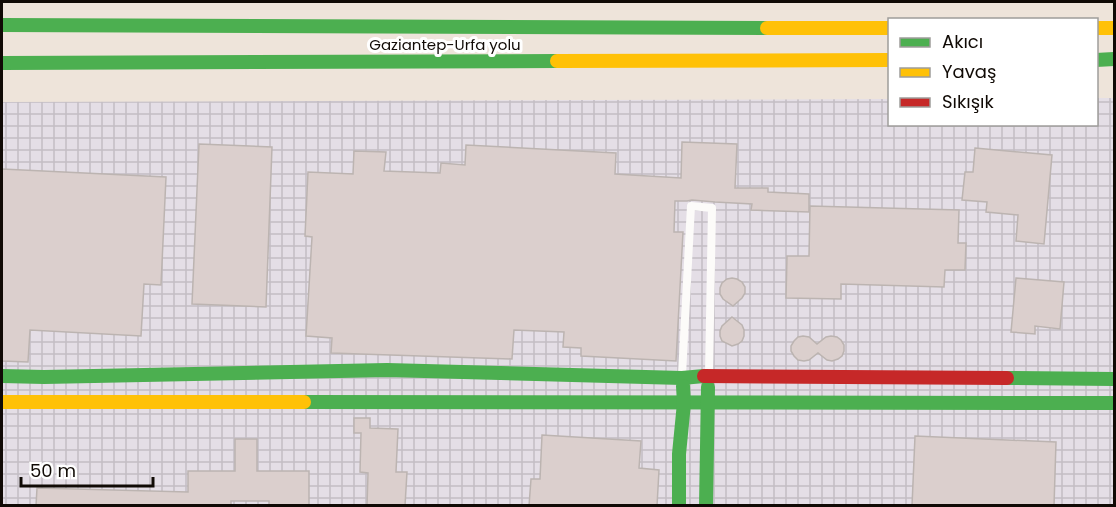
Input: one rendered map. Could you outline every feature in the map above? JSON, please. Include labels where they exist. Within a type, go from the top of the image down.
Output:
[{"type":"main road","name":"Gaziantep-Urfa yolu","points":[[2,25],[888,27]]},
{"type":"main road","points":[[1098,28],[1114,28]]},
{"type":"main road","name":"Gaziantep-Urfa yolu","points":[[2,63],[888,60]]},
{"type":"main road","points":[[1098,60],[1114,60]]},
{"type":"main road","points":[[2,376],[387,370],[682,378],[709,375],[1114,379]]},
{"type":"main road","points":[[706,506],[709,375]]},
{"type":"main road","points":[[679,506],[679,454],[684,403],[682,378]]},
{"type":"main road","points":[[2,402],[1114,403]]},
{"type":"lane","points":[[682,378],[691,206],[712,208],[709,375]]},
{"type":"shaded area","points":[[1098,98],[1114,98],[1114,505],[2,505],[2,102],[888,99],[888,126],[1098,126]]},
{"type":"building","points":[[682,142],[737,144],[735,188],[768,188],[768,192],[809,194],[809,212],[751,210],[752,204],[675,201],[674,232],[683,232],[676,361],[581,356],[581,348],[563,347],[564,332],[514,330],[512,359],[331,353],[332,338],[306,336],[312,237],[305,236],[308,172],[353,174],[354,151],[386,152],[384,171],[440,173],[441,163],[465,165],[466,145],[616,153],[615,174],[681,178]]},
{"type":"building","points":[[199,144],[272,147],[266,307],[192,304]]},
{"type":"building","points":[[975,148],[1052,155],[1044,244],[1016,241],[1018,215],[986,212],[987,202],[962,200],[965,172],[973,172]]},
{"type":"building","points":[[2,169],[166,177],[161,285],[144,284],[141,336],[30,330],[28,362],[2,361]]},
{"type":"building","points":[[810,206],[959,210],[958,243],[966,243],[965,270],[945,270],[944,287],[841,284],[841,299],[786,298],[787,256],[809,256]]},
{"type":"building","points":[[732,278],[742,282],[745,287],[742,298],[733,306],[720,294],[722,283]]},
{"type":"building","points":[[1016,278],[1064,282],[1060,329],[1035,326],[1035,334],[1011,332]]},
{"type":"building","points":[[732,317],[742,325],[744,336],[742,341],[732,346],[722,341],[720,331]]},
{"type":"building","points":[[798,337],[809,337],[817,344],[826,337],[837,337],[844,345],[842,356],[832,361],[818,353],[809,360],[798,360],[791,351],[791,346]]},
{"type":"building","points":[[354,418],[370,418],[370,428],[398,429],[396,472],[407,472],[405,506],[367,506],[368,473],[360,472],[361,433],[354,433]]},
{"type":"building","points":[[542,435],[641,441],[639,468],[659,470],[657,506],[529,506],[531,479],[540,479]]},
{"type":"building","points":[[915,436],[1056,442],[1054,506],[912,506]]},
{"type":"building","points":[[235,439],[257,439],[257,471],[309,471],[309,506],[269,506],[269,501],[231,501],[231,506],[36,506],[37,488],[188,492],[188,471],[235,471]]},
{"type":"traffic: fast","points":[[2,25],[767,28]]},
{"type":"traffic: fast","points":[[1098,60],[1114,59]]},
{"type":"traffic: fast","points":[[2,63],[557,61]]},
{"type":"traffic: fast","points":[[2,376],[387,370],[682,378],[704,376]]},
{"type":"traffic: fast","points":[[1007,378],[1114,379]]},
{"type":"traffic: fast","points":[[679,506],[683,386]]},
{"type":"traffic: fast","points":[[706,506],[708,387]]},
{"type":"traffic: fast","points":[[304,402],[1114,403]]},
{"type":"traffic: slow","points":[[767,28],[888,28]]},
{"type":"traffic: slow","points":[[1098,28],[1114,28]]},
{"type":"traffic: slow","points":[[557,61],[888,60]]},
{"type":"traffic: slow","points":[[2,402],[304,402]]},
{"type":"traffic: jam","points":[[704,376],[1007,378]]}]
